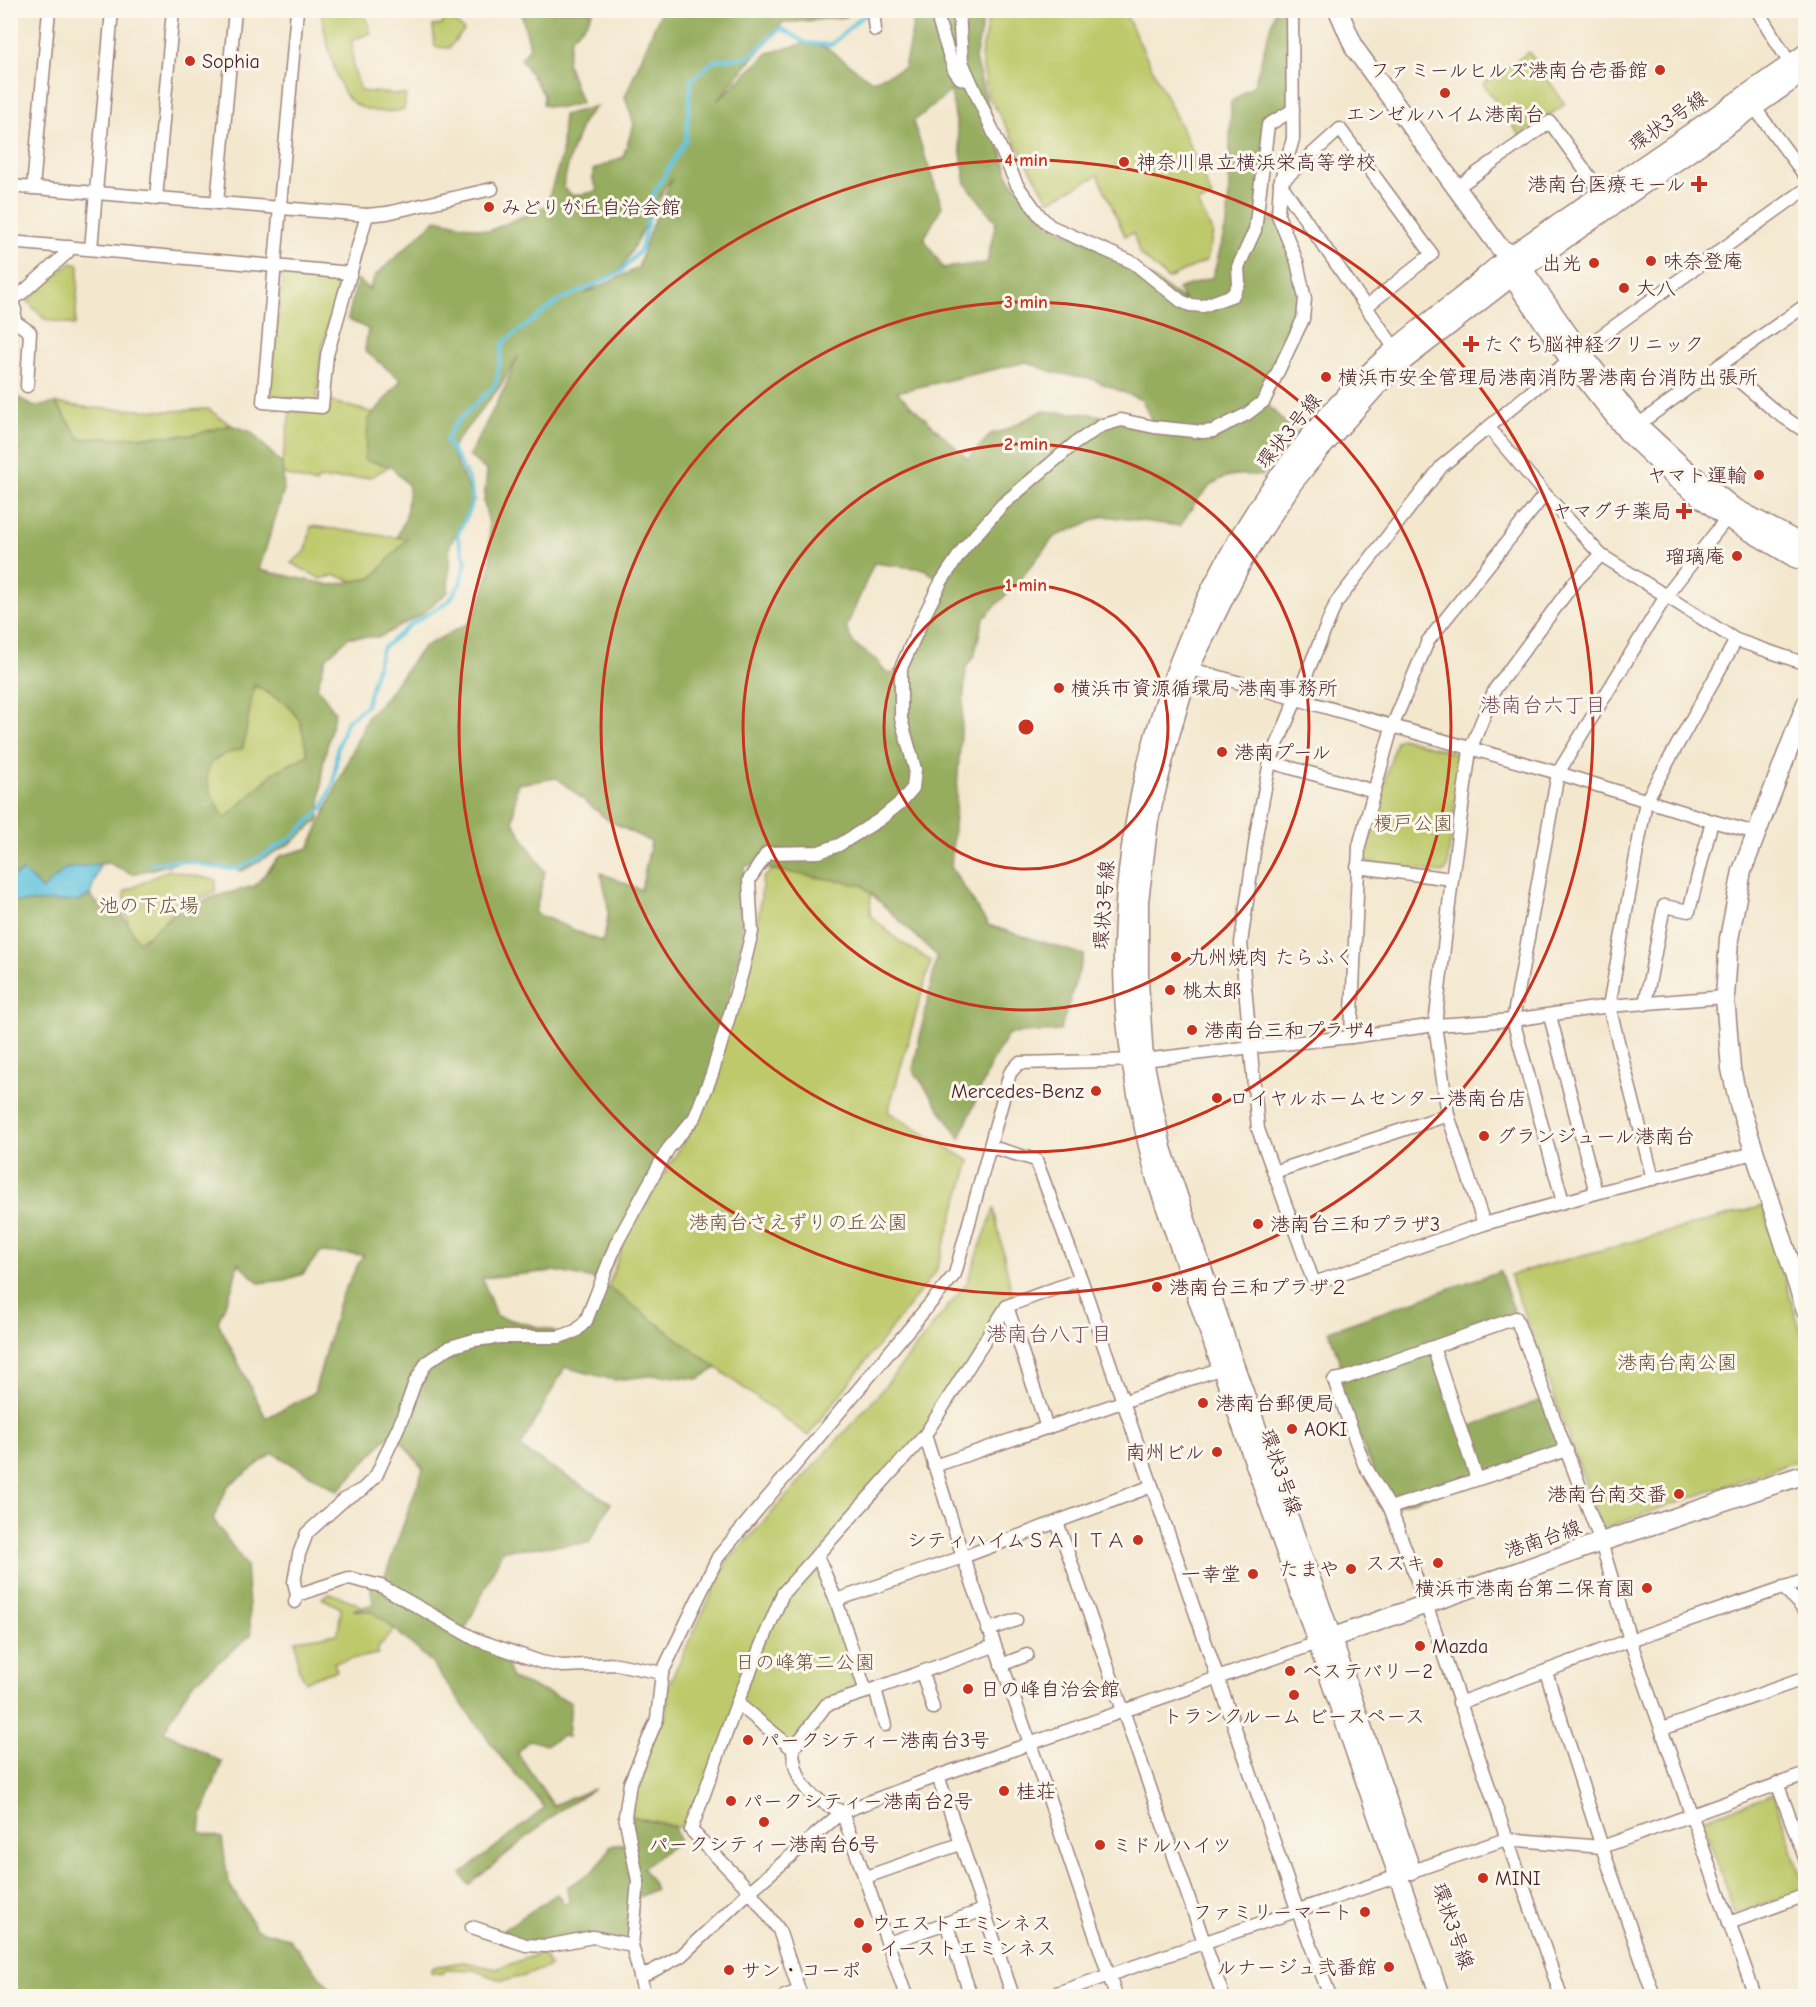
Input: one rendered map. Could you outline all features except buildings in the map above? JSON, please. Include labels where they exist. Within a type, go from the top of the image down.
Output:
[{"type":"street","points":[[33,188],[49,10]]},
{"type":"street","points":[[91,249],[112,10]]},
{"type":"street","points":[[156,199],[173,10]]},
{"type":"street","points":[[218,203],[235,10]]},
{"type":"street","points":[[297,10],[263,402],[322,407],[327,355],[367,215]]},
{"type":"street","points":[[940,10],[939,23],[954,70],[960,78],[970,81]]},
{"type":"street","points":[[959,10],[962,62],[1017,185],[1040,216],[1050,226],[1134,263],[1181,301],[1190,305],[1203,306],[1233,295],[1239,283],[1238,267],[1255,230],[1268,125],[1293,110]]},
{"type":"street","points":[[662,1673],[617,1664],[562,1666],[541,1662],[475,1639],[381,1586],[359,1580],[349,1578],[296,1598],[294,1582],[299,1554],[307,1533],[376,1476],[402,1419],[415,1382],[427,1362],[450,1347],[474,1340],[500,1336],[559,1337],[576,1330],[586,1321],[616,1244],[668,1149],[695,1117],[715,1066],[752,932],[749,880],[767,853],[819,852],[839,845],[879,820],[914,789],[915,769],[902,719],[902,668],[940,584],[964,548],[1002,505],[1074,444],[1101,426],[1121,420],[1154,427],[1213,431],[1247,414],[1264,401],[1304,319],[1305,299],[1297,262],[1278,215],[1280,183],[1293,139],[1292,10]]},
{"type":"street","points":[[1338,10],[1355,49],[1510,262],[1575,356],[1604,385],[1632,428],[1675,478],[1727,518],[1795,558],[1806,562]]},
{"type":"street","points":[[1757,10],[1798,70]]},
{"type":"street","name":"環状3号線","points":[[1453,1996],[1405,1872],[1228,1366],[1137,1061],[1139,901],[1149,820],[1183,667],[1242,562],[1293,483],[1399,355],[1510,262],[1602,194],[1798,70],[1806,53]]},
{"type":"street","points":[[1750,101],[1806,177]]},
{"type":"street","name":"環状3号線","points":[[1510,262],[1750,101]]},
{"type":"street","points":[[1456,188],[1550,122],[1602,194]]},
{"type":"street","points":[[1280,183],[1340,129],[1432,254],[1366,307]]},
{"type":"street","points":[[1280,183],[1399,355]]},
{"type":"street","points":[[10,186],[367,215],[387,213],[492,189]]},
{"type":"street","points":[[1754,1153],[1484,1224],[1314,1283],[1258,1129],[1241,943],[1257,830],[1270,762],[1336,603],[1442,466],[1575,356],[1806,189]]},
{"type":"street","points":[[10,242],[351,273]]},
{"type":"street","points":[[27,386],[30,332],[14,321],[15,310],[11,300],[67,253],[69,247]]},
{"type":"street","points":[[1632,428],[1806,305]]},
{"type":"street","points":[[1720,365],[1800,429],[1806,418]]},
{"type":"street","points":[[1489,428],[1601,555],[1736,640],[1806,664]]},
{"type":"street","points":[[1632,428],[1733,507],[1806,546]]},
{"type":"street","points":[[1351,1037],[1359,846],[1392,727],[1428,641],[1545,494]]},
{"type":"street","points":[[1563,1202],[1513,1020],[1558,773],[1666,596],[1727,518]]},
{"type":"street","points":[[1484,1224],[1448,1115],[1435,1025],[1470,750],[1495,689],[1573,584],[1601,555]]},
{"type":"street","points":[[1653,1179],[1609,1006],[1646,801],[1736,640]]},
{"type":"street","points":[[1183,667],[1470,750],[1558,773],[1756,833]]},
{"type":"street","points":[[1806,704],[1742,871],[1729,939],[1725,997],[1731,1069],[1739,1104],[1806,1311]]},
{"type":"street","points":[[1270,762],[1374,791]]},
{"type":"street","points":[[1645,1004],[1664,906],[1689,911],[1712,821]]},
{"type":"street","points":[[1357,867],[1452,879]]},
{"type":"street","points":[[645,1996],[632,1944],[638,1881],[625,1816],[630,1783],[657,1719],[662,1673],[718,1557],[955,1274],[1010,1073],[1019,1063],[1137,1061],[1351,1037],[1435,1025],[1550,1016],[1609,1006],[1725,997]]},
{"type":"street","points":[[1550,1016],[1596,1193]]},
{"type":"street","points":[[1274,1172],[1448,1115]]},
{"type":"street","points":[[991,1147],[1036,1160],[1123,1401],[1297,1909],[1330,1996]]},
{"type":"street","points":[[785,1996],[800,1994],[779,1930],[750,1890],[691,1830],[737,1703],[783,1593],[925,1435],[1007,1306],[1080,1279]]},
{"type":"street","points":[[1007,1306],[1047,1428]]},
{"type":"street","points":[[1561,1996],[1426,1604],[1389,1508],[1364,1464],[1334,1380],[1516,1318],[1601,1542],[1630,1640],[1755,1996]]},
{"type":"street","points":[[1433,1347],[1477,1479]]},
{"type":"street","points":[[934,1466],[1228,1366]]},
{"type":"street","points":[[925,1435],[963,1557],[1030,1743],[1116,1996]]},
{"type":"street","points":[[1389,1508],[1567,1450]]},
{"type":"street","name":"港南台線","points":[[1324,1641],[1601,1542],[1806,1474]]},
{"type":"street","points":[[836,1600],[963,1557],[1152,1486]]},
{"type":"street","points":[[1057,1522],[1223,1996]]},
{"type":"street","points":[[817,1555],[885,1725]]},
{"type":"street","points":[[1459,1703],[1630,1640],[1806,1580]]},
{"type":"street","points":[[1784,1587],[1806,1612]]},
{"type":"street","points":[[988,1630],[1016,1620]]},
{"type":"street","points":[[641,1977],[681,1956],[750,1890],[842,1812],[1030,1743],[1324,1641]]},
{"type":"street","points":[[906,1996],[842,1812],[811,1795],[800,1779],[793,1749],[826,1705],[994,1646]]},
{"type":"street","points":[[1001,1665],[1027,1655]]},
{"type":"street","points":[[922,1672],[933,1708]]},
{"type":"street","points":[[1546,1672],[1602,1847],[1654,1996]]},
{"type":"street","points":[[1662,1729],[1806,1678]]},
{"type":"street","points":[[737,1703],[793,1749]]},
{"type":"street","points":[[1048,1996],[1506,1839],[1602,1847],[1806,1774]]},
{"type":"street","points":[[938,1776],[1013,1996]]},
{"type":"street","points":[[1777,1784],[1806,1861]]},
{"type":"street","points":[[866,1877],[960,1844]]},
{"type":"street","name":"環状3号線","points":[[1405,1872],[1440,1996]]},
{"type":"street","points":[[1729,1923],[1806,1895]]},
{"type":"street","points":[[888,1943],[984,1910]]},
{"type":"street","points":[[946,1923],[971,1996]]},
{"type":"street","points":[[472,1927],[526,1945],[546,1946],[592,1937],[632,1944]]},
{"type":"street","points":[[1799,1996],[1806,1994]]},
{"type":"green space","points":[[321,11],[364,11],[371,33],[352,40],[353,67],[361,91],[406,95],[404,110],[390,112],[368,110],[350,100],[335,72]]},
{"type":"green space","points":[[459,11],[593,11],[586,23],[571,38],[567,63],[581,103],[562,108],[543,105],[544,95],[521,59],[530,47],[521,12],[466,19]]},
{"type":"green space","points":[[661,11],[852,11],[846,17],[782,23],[717,101],[768,53],[806,43],[827,48],[872,81],[904,68],[916,11],[985,11],[975,59],[1009,178],[1047,223],[1126,260],[1185,301],[1178,289],[1213,277],[1228,218],[1231,102],[1254,85],[1275,11],[1292,11],[1293,113],[1268,125],[1256,229],[1278,215],[1297,262],[1303,319],[1264,401],[1296,434],[1262,476],[1232,475],[1212,484],[1196,502],[1180,526],[1104,516],[1054,537],[1019,581],[983,619],[974,657],[966,667],[951,867],[988,925],[1084,955],[1060,1031],[1008,1034],[990,1066],[960,1138],[913,1070],[937,956],[862,885],[746,865],[739,896],[743,936],[712,1074],[695,1117],[668,1149],[603,1281],[554,1271],[482,1278],[496,1316],[554,1331],[560,1337],[576,1330],[598,1294],[608,1287],[717,1368],[698,1379],[656,1375],[614,1380],[565,1367],[520,1448],[611,1503],[589,1543],[503,1550],[464,1632],[517,1653],[508,1668],[512,1679],[571,1702],[568,1737],[562,1736],[546,1745],[530,1740],[517,1752],[553,1805],[594,1789],[560,1810],[469,1885],[461,1874],[545,1808],[501,1757],[430,1661],[388,1623],[370,1611],[353,1610],[373,1604],[370,1582],[382,1585],[423,1469],[393,1431],[338,1491],[273,1453],[228,1486],[213,1519],[246,1565],[251,1635],[190,1686],[164,1731],[222,1762],[202,1815],[200,1832],[222,1838],[228,1882],[256,1929],[288,1938],[335,1996],[11,1996],[11,902],[79,901],[90,895],[103,910],[122,904],[123,916],[139,943],[178,911],[217,896],[255,886],[280,856],[309,848],[369,714],[382,702],[423,647],[471,622],[483,594],[491,565],[489,524],[484,503],[487,471],[469,456],[505,387],[518,356],[502,384],[450,449],[474,500],[450,545],[448,592],[422,614],[380,637],[349,637],[326,658],[317,687],[335,712],[323,764],[319,820],[291,843],[242,871],[188,860],[132,874],[109,863],[65,869],[42,890],[23,871],[11,878],[10,392],[34,407],[56,403],[80,439],[192,435],[231,425],[251,432],[282,464],[284,490],[259,570],[331,585],[372,578],[407,539],[397,537],[406,517],[409,486],[390,466],[364,460],[369,419],[401,380],[365,351],[368,329],[348,319],[357,279],[369,289],[376,275],[437,219],[489,231],[546,206],[562,155],[563,115],[596,106],[583,121],[570,156],[563,187],[573,196],[598,191],[593,180],[593,170],[623,157],[634,124],[625,97]],"holes":[[[951,91],[966,184],[996,222],[987,263],[943,268],[924,239],[942,206],[913,122]],[[672,179],[650,230],[638,268],[584,294],[623,267],[666,186]],[[1026,362],[1055,373],[1089,378],[1142,400],[1154,426],[1090,414],[1042,411],[1003,431],[991,434],[968,459],[897,392]],[[874,563],[924,569],[945,584],[904,674],[885,671],[879,662],[854,644],[846,628]],[[254,685],[287,704],[300,721],[308,755],[273,773],[225,819],[212,797],[207,773],[216,759],[243,748]],[[557,778],[608,820],[651,842],[641,890],[601,873],[608,908],[602,942],[535,913],[545,872],[513,822],[517,784]],[[320,1252],[363,1255],[340,1299],[314,1393],[266,1418],[218,1322],[233,1285],[238,1263],[259,1283],[284,1280],[303,1274]]]},
{"type":"green space","name":"神奈川県立横浜栄高等学校","points":[[990,11],[1124,11],[1185,135],[1212,197],[1198,203],[1213,233],[1207,260],[1168,279],[1140,254],[1133,233],[1125,236],[1098,175],[1049,201],[988,95],[981,56]]},
{"type":"green space","points":[[445,14],[464,30],[449,48],[435,47],[433,26],[442,25]]},
{"type":"green space","points":[[1529,52],[1565,104],[1520,136],[1483,84]]},
{"type":"green space","points":[[71,263],[79,265],[75,325],[44,319],[27,301]]},
{"type":"green space","points":[[283,273],[343,277],[322,347],[317,401],[274,397],[269,393]]},
{"type":"green space","points":[[329,401],[374,413],[369,419],[390,466],[371,477],[317,480],[316,484],[283,474],[282,464],[290,412],[329,413]]},
{"type":"green space","points":[[56,403],[90,408],[170,411],[208,409],[231,425],[192,435],[80,439]]},
{"type":"green space","points":[[311,526],[408,539],[372,578],[353,581],[335,575],[321,579],[291,563],[306,551]]},
{"type":"green space","points":[[254,685],[287,704],[300,721],[308,755],[273,773],[225,819],[209,789],[207,773],[216,759],[243,747]]},
{"type":"green space","name":"榎戸公園","points":[[1401,738],[1457,754],[1460,760],[1447,869],[1443,873],[1369,863],[1363,859],[1396,741]]},
{"type":"green space","name":"港南台さえずりの丘公園","points":[[783,861],[872,877],[870,915],[899,941],[931,961],[888,1112],[970,1161],[936,1271],[808,1436],[608,1287],[625,1238],[697,1120],[747,963],[759,914],[763,878]]},
{"type":"green space","name":"池の下広場","points":[[168,870],[216,880],[215,892],[177,908],[153,933],[131,944],[124,892]]},
{"type":"green space","name":"港南台南公園","points":[[1763,1206],[1805,1345],[1805,1458],[1602,1529],[1510,1275]]},
{"type":"green space","name":"日の峰第二公園","points":[[994,1209],[1014,1304],[925,1435],[817,1555],[866,1692],[826,1705],[793,1749],[737,1703],[691,1830],[631,1816],[630,1783],[666,1713],[668,1686],[727,1562],[877,1396],[967,1283]]},
{"type":"green space","points":[[1500,1271],[1516,1318],[1433,1348],[1461,1430],[1547,1398],[1567,1450],[1390,1508],[1334,1380],[1345,1377],[1329,1331]]},
{"type":"green space","points":[[328,1593],[363,1607],[395,1630],[378,1647],[378,1654],[334,1662],[337,1671],[317,1676],[306,1682],[298,1668],[296,1640],[338,1634],[341,1608],[322,1598]]},
{"type":"green space","points":[[1774,1794],[1805,1890],[1735,1914],[1702,1819]]},
{"type":"green space","points":[[631,1816],[674,1827],[679,1841],[643,1868],[656,1889],[636,1898],[632,1945],[605,1938],[546,1946],[509,1940],[503,1930],[557,1894],[564,1904],[569,1903],[567,1887],[598,1865],[610,1846],[630,1843]]},
{"type":"green space","points":[[542,1953],[550,1966],[507,1980],[500,1980],[474,1970],[447,1969],[441,1974],[431,1972],[433,1967],[464,1962],[496,1969]]},
{"type":"water","points":[[100,864],[90,895],[79,901],[11,902],[11,878],[23,871],[42,890],[65,869]]},
{"type":"waterway","points":[[151,864],[172,861],[190,862],[236,869],[258,859],[293,837],[323,808],[334,782],[337,750],[346,722],[366,706],[382,649],[410,625],[449,601],[460,584],[466,561],[457,536],[470,509],[472,497],[464,471],[446,440],[455,424],[496,384],[503,343],[557,302],[621,272],[641,249],[655,191],[686,140],[691,80],[715,60],[749,57],[781,28],[806,43],[831,45],[859,19],[871,12]]},
{"type":"place","name":"Sophia","points":[[190,61]]},
{"type":"place","name":"ファミールヒルズ港南台壱番館","points":[[1660,70]]},
{"type":"place","name":"エンゼルハイム港南台","points":[[1445,93]]},
{"type":"place","name":"神奈川県立横浜栄高等学校","points":[[1124,162]]},
{"type":"place","name":"港南台医療モール","points":[[1699,184]]},
{"type":"place","name":"みどりが丘自治会館","points":[[489,207]]},
{"type":"place","name":"味奈登庵","points":[[1651,261]]},
{"type":"place","name":"出光","points":[[1594,263]]},
{"type":"place","name":"大八","points":[[1624,288]]},
{"type":"place","name":"たぐち脳神経クリニック","points":[[1471,344]]},
{"type":"place","name":"横浜市安全管理局港南消防署港南台消防出張所","points":[[1326,377]]},
{"type":"place","name":"ヤマト運輸","points":[[1759,475]]},
{"type":"place","name":"ヤマグチ薬局","points":[[1684,511]]},
{"type":"place","name":"瑠璃庵","points":[[1737,556]]},
{"type":"place","name":"横浜市資源循環局 港南事務所","points":[[1059,688]]},
{"type":"place","name":"港南プール","points":[[1222,752]]},
{"type":"place","name":"九州焼肉 たらふく","points":[[1176,957]]},
{"type":"place","name":"桃太郎","points":[[1170,990]]},
{"type":"place","name":"港南台三和プラザ4","points":[[1192,1030]]},
{"type":"place","name":"Mercedes-Benz","points":[[1096,1091]]},
{"type":"place","name":"ロイヤルホームセンター港南台店","points":[[1217,1098]]},
{"type":"place","name":"グランジュール港南台","points":[[1484,1136]]},
{"type":"place","name":"港南台三和プラザ3","points":[[1258,1224]]},
{"type":"place","name":"港南台三和プラザ２","points":[[1157,1287]]},
{"type":"place","name":"港南台郵便局","points":[[1203,1403]]},
{"type":"place","name":"AOKI","points":[[1292,1429]]},
{"type":"place","name":"南州ビル","points":[[1217,1452]]},
{"type":"place","name":"港南台南交番","points":[[1679,1494]]},
{"type":"place","name":"シティハイムＳＡＩＴＡ","points":[[1138,1540]]},
{"type":"place","name":"スズキ","points":[[1438,1563]]},
{"type":"place","name":"たまや","points":[[1351,1569]]},
{"type":"place","name":"一幸堂","points":[[1253,1574]]},
{"type":"place","name":"横浜市港南台第二保育園","points":[[1647,1588]]},
{"type":"place","name":"Mazda","points":[[1420,1646]]},
{"type":"place","name":"べステバリー2","points":[[1290,1671]]},
{"type":"place","name":"日の峰自治会館","points":[[968,1689]]},
{"type":"place","name":"トランクルーム ビースペース","points":[[1294,1695]]},
{"type":"place","name":"パークシティー港南台3号","points":[[748,1740]]},
{"type":"place","name":"桂荘","points":[[1004,1791]]},
{"type":"place","name":"パークシティー港南台2号","points":[[731,1801]]},
{"type":"place","name":"パークシティー港南台6号","points":[[764,1822]]},
{"type":"place","name":"ミドルハイツ","points":[[1100,1845]]},
{"type":"place","name":"MINI","points":[[1483,1878]]},
{"type":"place","name":"ファミリーマート","points":[[1365,1912]]},
{"type":"place","name":"ウエストエミンネス","points":[[859,1923]]},
{"type":"place","name":"イーストエミンネス","points":[[867,1948]]},
{"type":"place","name":"ルナージュ弐番館","points":[[1389,1967]]},
{"type":"place","name":"サン・コーポ","points":[[729,1970]]},
{"type":"district","name":"港南台六丁目","points":[[1543,705]]},
{"type":"district","name":"港南台八丁目","points":[[1049,1334]]}]
